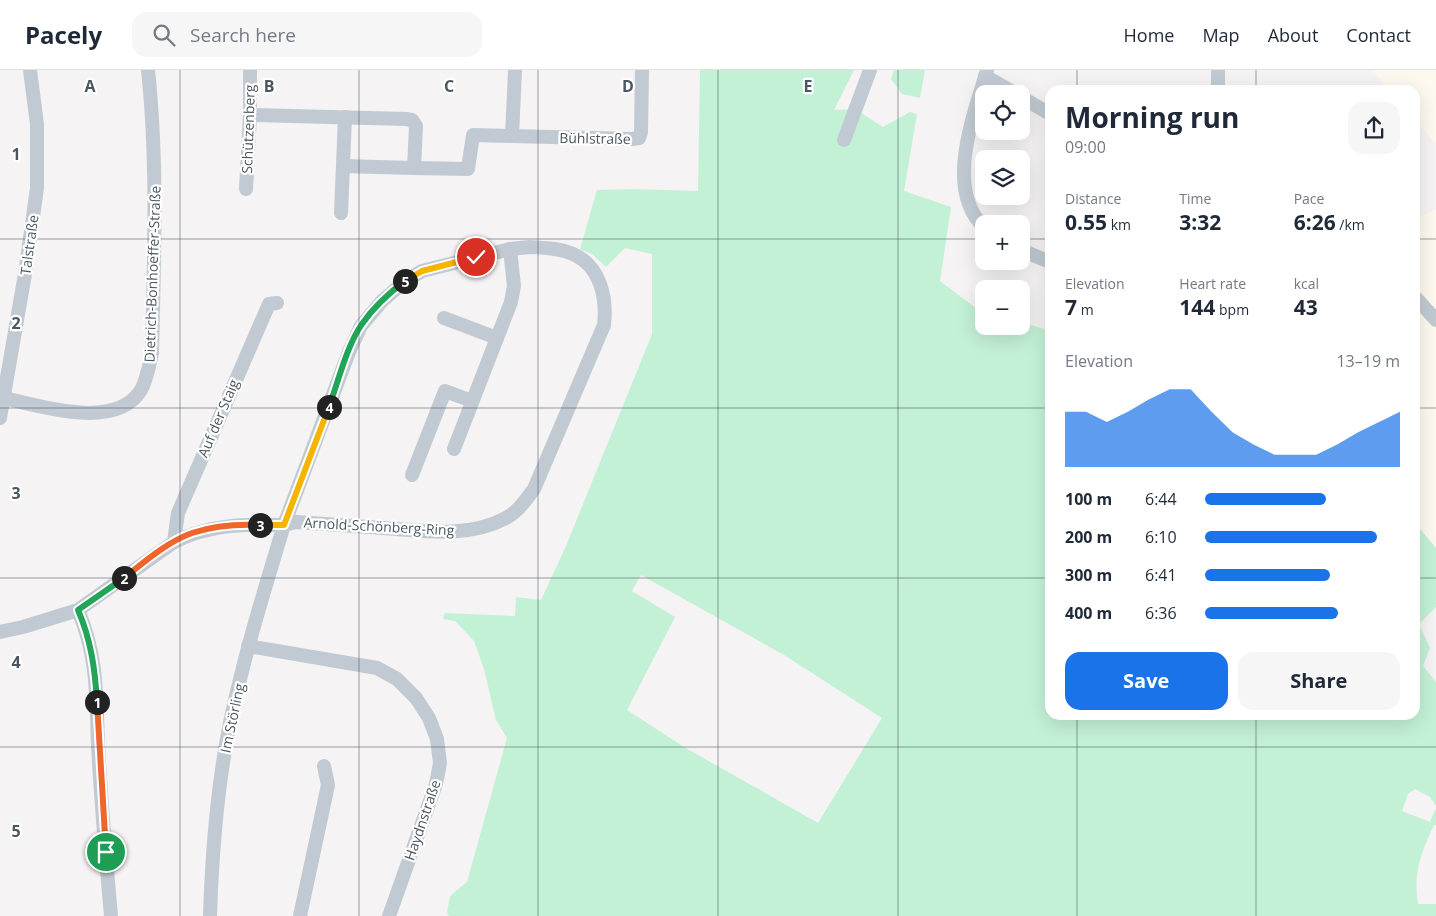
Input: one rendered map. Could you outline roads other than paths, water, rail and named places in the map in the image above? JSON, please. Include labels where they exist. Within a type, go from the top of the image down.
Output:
[{"type":"street","name":"Talstraße","points":[[0,418],[25,274],[37,188],[37,124],[30,70]]},
{"type":"street","name":"Dietrich-Bonhoeffer-Straße","points":[[4,398],[67,411],[92,413],[110,411],[127,404],[140,391],[148,374],[152,353],[156,204],[152,103],[148,70]]},
{"type":"street","name":"Schützenberg","points":[[246,188],[250,115],[250,70]]},
{"type":"street","points":[[512,136],[515,70]]},
{"type":"street","name":"Bühlstraße","points":[[414,168],[468,169],[471,139],[473,135],[477,134],[639,138],[641,132],[642,70]]},
{"type":"street","points":[[844,140],[870,70]]},
{"type":"street","points":[[1218,70],[1218,85]]},
{"type":"street","points":[[975,216],[969,205],[963,180],[966,155],[986,73],[1003,85]]},
{"type":"street","points":[[1030,102],[1045,111]]},
{"type":"street","points":[[250,115],[406,119],[412,120],[416,126],[414,168],[343,166]]},
{"type":"street","points":[[340,213],[345,117]]},
{"type":"street","name":"Arnold-Schönberg-Ring","points":[[530,247],[556,249],[574,254],[587,263],[604,291],[604,325],[534,489],[520,507],[506,518],[484,527],[458,531],[434,532],[296,522],[284,525],[349,352],[361,326],[382,301],[404,282],[422,271],[510,249],[530,247]]},
{"type":"street","points":[[454,448],[511,302],[514,286],[510,249]]},
{"type":"street","points":[[1030,254],[1045,260]]},
{"type":"street","points":[[1420,302],[1436,320]]},
{"type":"street","name":"Auf der Staig","points":[[174,542],[178,513],[240,368],[268,304],[277,303]]},
{"type":"street","points":[[444,318],[497,338]]},
{"type":"street","points":[[412,475],[445,391],[472,401]]},
{"type":"street","points":[[0,632],[78,610],[174,542],[191,533],[241,524],[284,525]]},
{"type":"street","name":"Im Störling","points":[[210,916],[211,869],[218,795],[230,724],[248,646],[284,525]]},
{"type":"street","points":[[78,610],[87,630],[92,650],[96,686],[98,746],[111,916]]},
{"type":"street","name":"Haydnstraße","points":[[248,646],[377,668],[397,679],[416,698],[429,718],[436,739],[440,763],[436,784],[389,916]]},
{"type":"street","points":[[300,916],[328,785],[324,766]]}]
